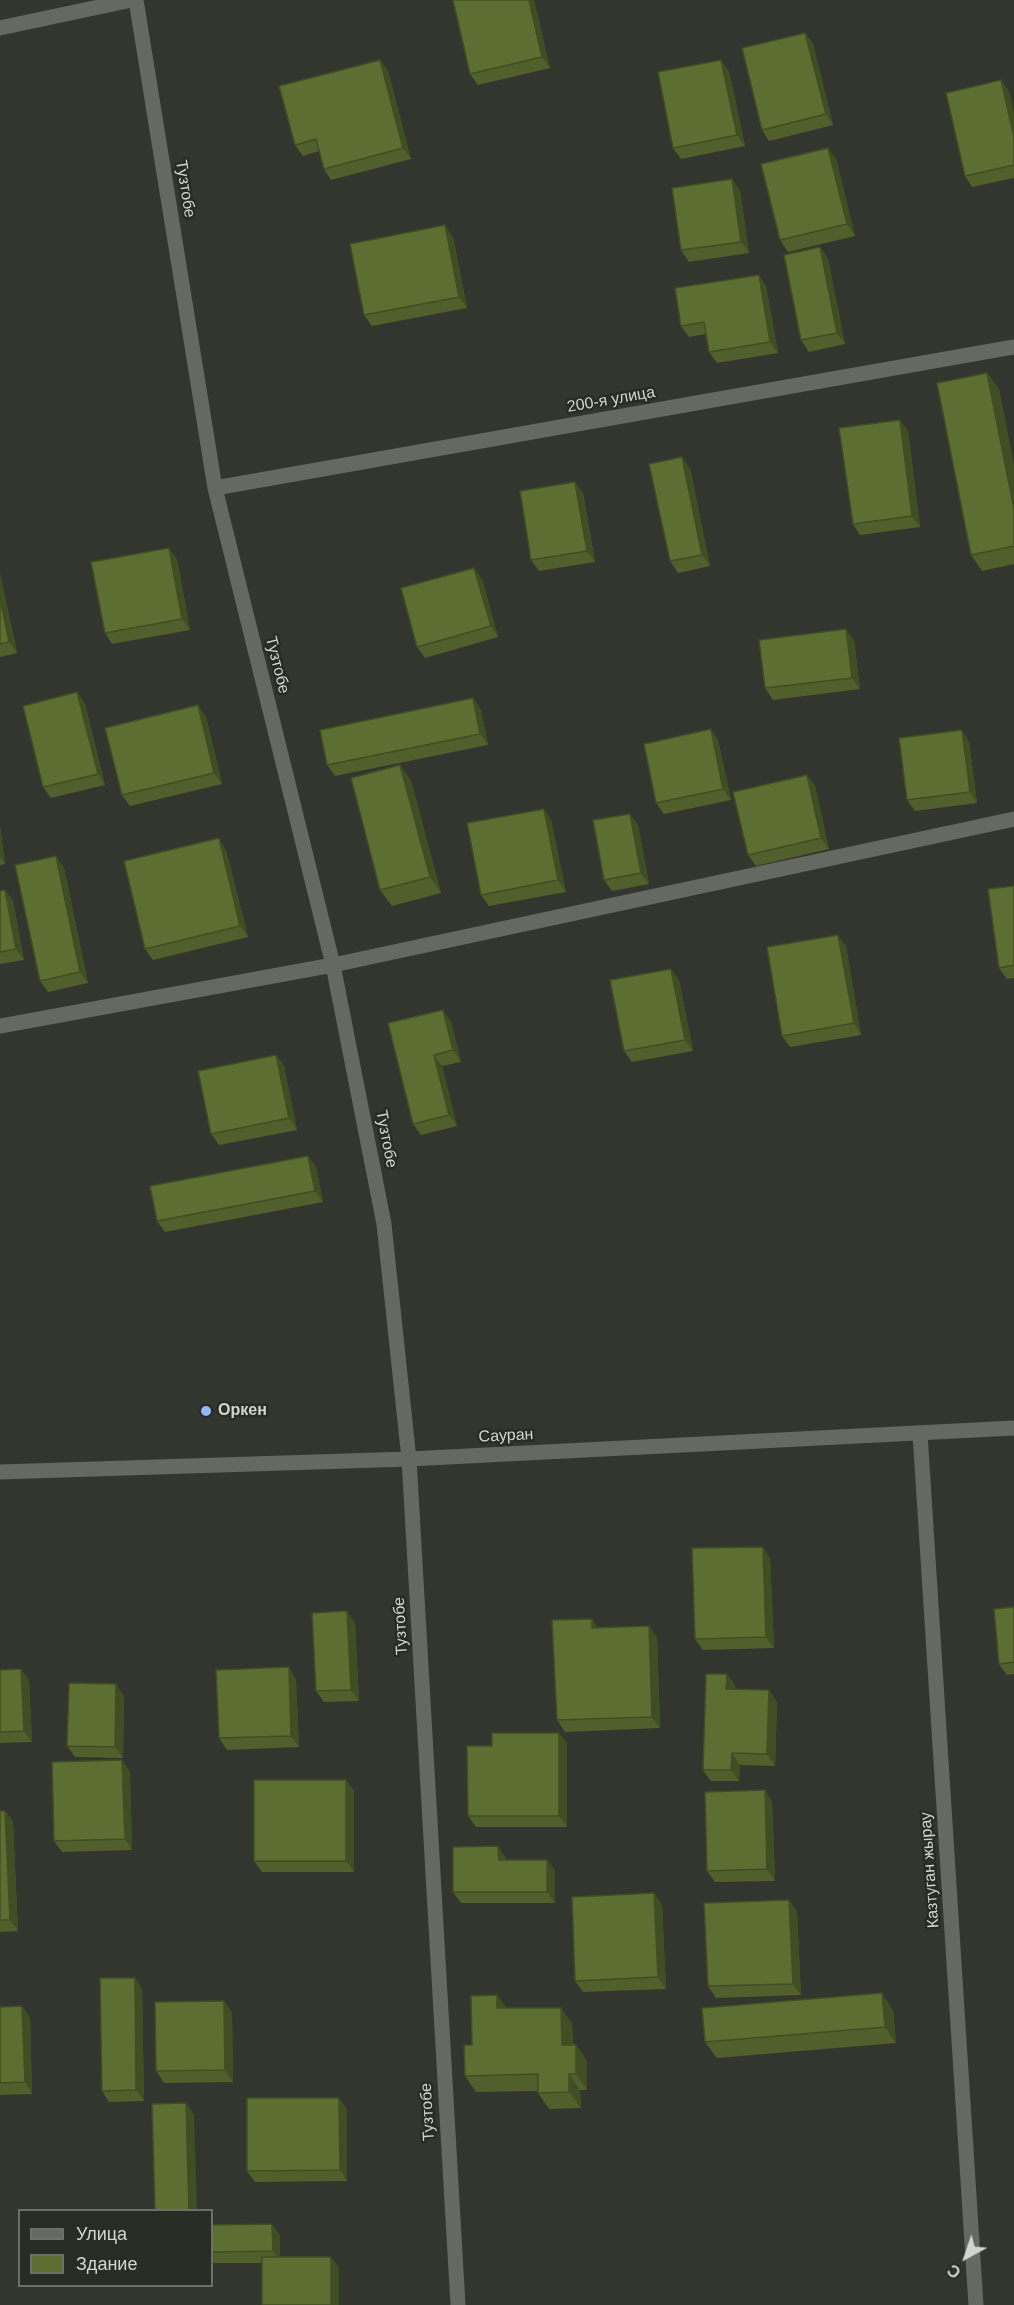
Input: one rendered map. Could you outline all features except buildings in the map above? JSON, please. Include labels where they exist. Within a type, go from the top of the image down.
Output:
[{"type":"street","points":[[0,28],[134,0]]},
{"type":"street","name":"Тузтобе","points":[[134,0],[215,488],[333,964],[384,1224],[409,1459],[458,2305]]},
{"type":"street","name":"200-я улица","points":[[215,488],[1014,347]]},
{"type":"street","points":[[0,1026],[333,964],[1014,819]]},
{"type":"street","name":"Сауран","points":[[0,1472],[409,1459],[1014,1428]]},
{"type":"street","name":"Казтуган жырау","points":[[920,1434],[976,2305]]},
{"type":"place","name":"Оркен","points":[[206,1411]]}]
